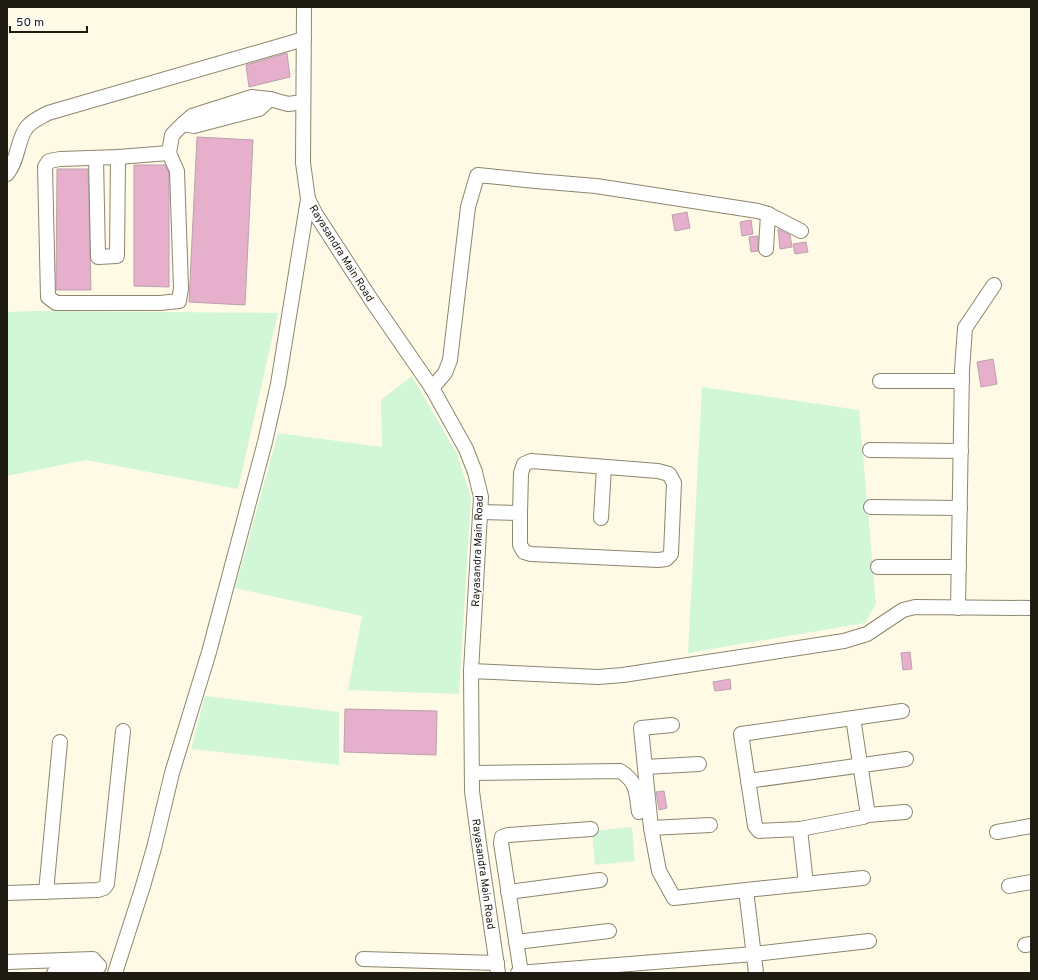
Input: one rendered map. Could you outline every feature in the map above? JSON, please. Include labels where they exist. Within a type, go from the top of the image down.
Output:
[{"type":"street","name":"Rayasandra Main Road","points":[[304,7],[303,163],[308,199],[315,213],[372,301],[432,388],[466,449],[475,472],[481,497],[471,671],[472,791],[498,968]]},
{"type":"street","points":[[7,174],[12,168],[12,158],[26,128],[34,121],[48,113],[304,39]]},
{"type":"street","points":[[169,153],[118,158],[60,159],[49,161],[45,167],[48,297],[56,303],[179,302],[181,288],[177,171],[169,153],[172,135],[192,116],[252,97],[270,99],[288,104],[303,102]]},
{"type":"street","points":[[96,158],[98,257],[108,257],[117,256],[118,158]]},
{"type":"street","points":[[432,388],[446,373],[450,360],[468,207],[478,175],[596,186],[746,208],[768,214],[801,231]]},
{"type":"street","points":[[7,962],[93,960],[99,966],[116,969],[154,848],[172,773],[210,652],[265,442],[278,384],[308,199]]},
{"type":"street","points":[[766,249],[768,214]]},
{"type":"street","points":[[958,608],[962,381],[965,328],[994,285]]},
{"type":"street","points":[[880,381],[962,381]]},
{"type":"street","points":[[870,450],[961,451]]},
{"type":"street","points":[[531,461],[658,471],[669,474],[674,483],[671,554],[666,559],[531,554],[524,552],[520,545],[520,513],[521,473],[524,464],[531,461]]},
{"type":"street","points":[[601,518],[604,467]]},
{"type":"street","points":[[871,507],[960,508]]},
{"type":"street","points":[[480,512],[520,513]]},
{"type":"street","points":[[878,567],[959,567]]},
{"type":"street","points":[[471,671],[598,677],[623,676],[844,641],[867,634],[903,610],[915,607],[1031,608]]},
{"type":"street","points":[[902,710],[741,734],[755,826],[759,831],[800,829],[868,815],[904,812]]},
{"type":"street","points":[[853,718],[868,815]]},
{"type":"street","points":[[672,725],[641,728],[650,828],[659,871],[674,898],[863,878]]},
{"type":"street","points":[[7,893],[98,890],[104,888],[107,884],[122,731]]},
{"type":"street","points":[[46,892],[60,742]]},
{"type":"street","points":[[748,781],[906,759]]},
{"type":"street","points":[[645,767],[699,764]]},
{"type":"street","points":[[472,773],[620,771],[632,780],[636,787],[639,812]]},
{"type":"street","points":[[650,828],[710,825]]},
{"type":"street","points":[[997,832],[1031,826]]},
{"type":"street","points":[[521,973],[501,843],[502,837],[508,835],[591,829]]},
{"type":"street","points":[[800,829],[806,884]]},
{"type":"street","points":[[508,892],[600,880]]},
{"type":"street","points":[[1009,886],[1031,882]]},
{"type":"street","points":[[746,890],[756,973]]},
{"type":"street","points":[[516,942],[609,931]]},
{"type":"street","points":[[518,973],[754,954],[869,941]]},
{"type":"street","points":[[363,959],[498,968]]},
{"type":"street","points":[[54,973],[94,972],[99,966]]},
{"type":"green space","points":[[7,312],[278,313],[238,489],[86,460],[7,476]]},
{"type":"green space","points":[[412,376],[457,454],[471,497],[459,694],[348,690],[362,616],[235,588],[278,433],[382,447],[381,400]]},
{"type":"green space","points":[[702,387],[859,410],[876,604],[865,623],[688,653]]},
{"type":"green space","points":[[205,696],[339,712],[339,765],[191,749]]},
{"type":"green space","points":[[632,827],[635,861],[595,865],[592,831]]},
{"type":"building","points":[[287,53],[290,77],[249,87],[246,65]]},
{"type":"building","points":[[197,137],[253,140],[245,305],[189,302]]},
{"type":"building","points":[[134,165],[165,165],[169,173],[169,287],[134,286]]},
{"type":"building","points":[[57,169],[88,169],[91,290],[56,290]]},
{"type":"building","points":[[687,212],[690,228],[675,231],[672,215]]},
{"type":"building","points":[[751,220],[753,234],[742,236],[740,222]]},
{"type":"building","points":[[778,229],[790,235],[792,247],[780,249]]},
{"type":"building","points":[[758,236],[758,251],[751,252],[749,237]]},
{"type":"building","points":[[806,242],[808,252],[795,254],[793,244]]},
{"type":"building","points":[[993,359],[997,384],[981,387],[977,362]]},
{"type":"building","points":[[910,652],[912,669],[903,670],[901,653]]},
{"type":"building","points":[[730,679],[731,689],[715,691],[713,682]]},
{"type":"building","points":[[345,709],[437,711],[436,755],[344,752]]},
{"type":"building","points":[[664,791],[667,808],[659,810],[656,792]]}]
